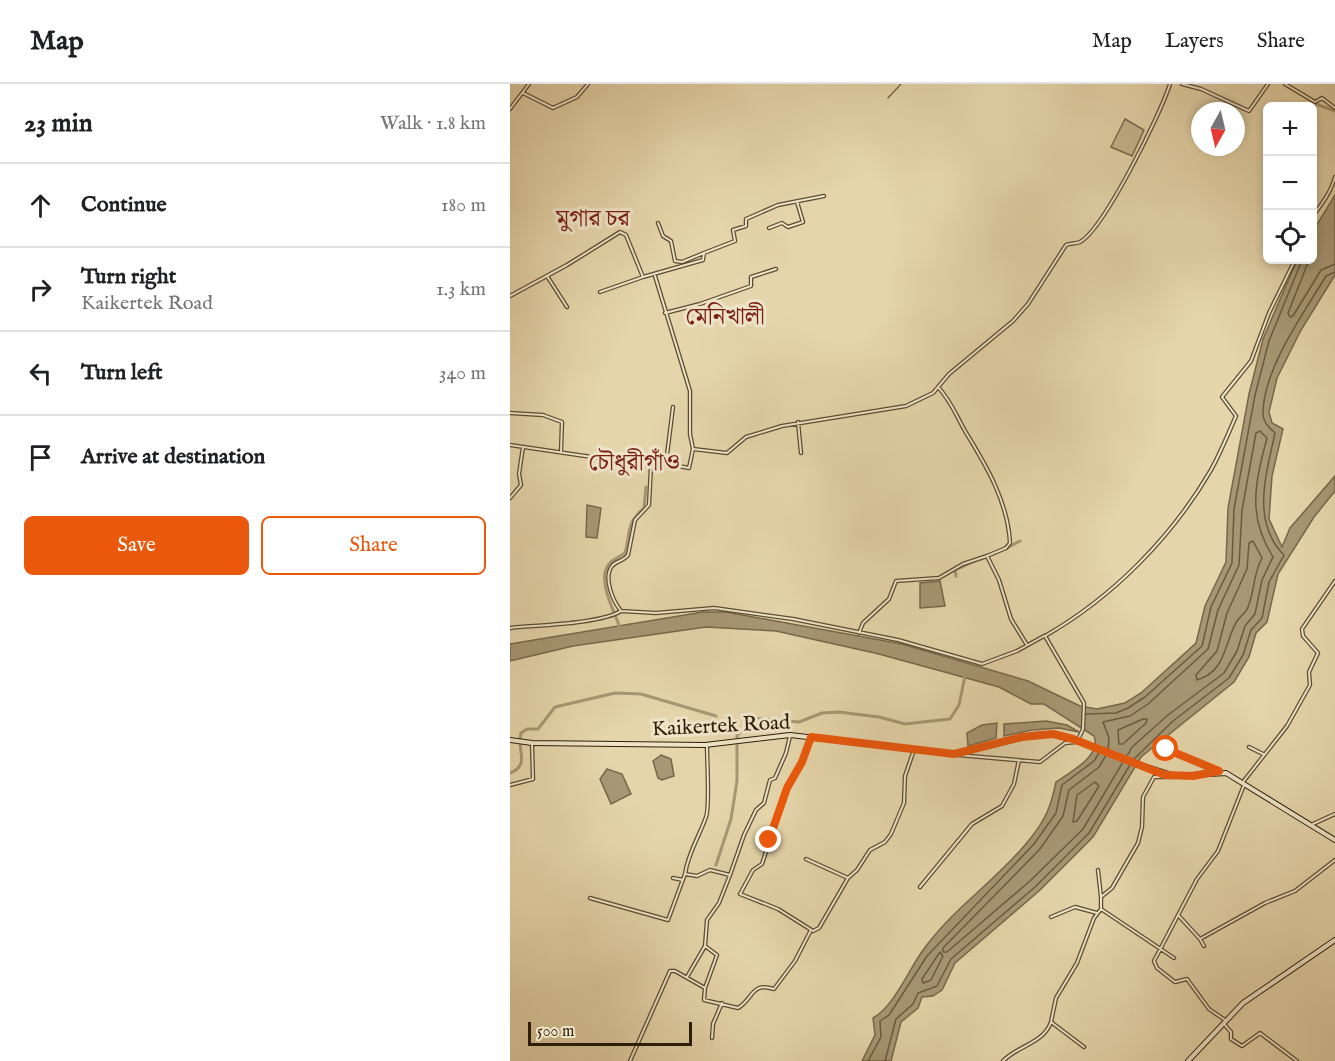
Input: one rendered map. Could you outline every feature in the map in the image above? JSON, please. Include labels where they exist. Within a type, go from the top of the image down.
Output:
[{"type":"main road","name":"Kaikertek Road","points":[[510,740],[530,743],[707,745],[790,735],[954,754],[1033,735],[1053,734],[1175,776],[1219,771]]},
{"type":"main road","points":[[1219,771],[1244,782],[1335,840]]},
{"type":"main road","points":[[1188,1061],[1243,1003],[1335,941]]},
{"type":"street","points":[[510,109],[529,84]]},
{"type":"street","points":[[523,93],[553,108],[577,97],[588,84]]},
{"type":"street","points":[[693,449],[727,453],[746,437],[798,422],[906,405],[933,393],[949,374],[1013,321],[1028,304],[1066,245],[1079,242],[1101,220],[1155,120],[1170,84]]},
{"type":"street","points":[[1182,84],[1201,89],[1249,111],[1268,84]]},
{"type":"street","points":[[1285,84],[1315,102],[1322,98],[1335,108]]},
{"type":"street","points":[[1316,210],[1332,191],[1335,177]]},
{"type":"street","points":[[658,223],[663,236],[671,241],[675,261],[682,262],[735,241],[733,230],[746,226],[745,220],[771,207],[824,196]]},
{"type":"street","points":[[769,228],[782,224],[788,227],[803,222],[796,202]]},
{"type":"street","points":[[510,296],[620,232],[626,235],[643,277]]},
{"type":"street","points":[[600,292],[703,260],[704,253]]},
{"type":"street","points":[[510,628],[620,612],[656,613],[724,609],[793,619],[898,640],[982,664],[1028,645],[1096,602],[1137,566],[1164,536],[1211,470],[1236,416],[1222,397],[1251,361],[1269,313],[1293,264]]},
{"type":"street","points":[[664,313],[700,304],[751,286],[753,284],[751,277],[776,270]]},
{"type":"street","points":[[547,276],[567,307]]},
{"type":"street","points":[[510,445],[651,466],[660,467],[662,462],[690,468],[693,449],[690,391],[664,313],[655,276]]},
{"type":"street","points":[[859,633],[863,623],[890,599],[896,581],[939,578],[963,564],[987,557],[1006,548],[1010,543],[1003,504],[980,454],[951,403],[938,387]]},
{"type":"street","points":[[666,463],[673,407]]},
{"type":"street","points":[[510,413],[543,415],[562,422],[560,453]]},
{"type":"street","points":[[798,422],[801,453]]},
{"type":"street","points":[[510,498],[521,485],[519,474],[524,447]]},
{"type":"street","points":[[620,612],[610,591],[610,572],[613,565],[628,555],[635,520],[649,505],[651,466]]},
{"type":"street","points":[[987,557],[999,580],[1014,628],[1028,645]]},
{"type":"street","points":[[1297,1061],[1260,1033],[1242,1046],[1238,1046],[1231,1039],[1231,1032],[1225,1022],[1209,1009],[1185,978],[1175,982],[1157,968],[1154,962],[1197,879],[1218,851],[1244,782],[1263,754],[1280,737],[1310,685],[1309,672],[1318,653],[1301,632],[1335,581]]},
{"type":"street","points":[[954,754],[1041,761],[1065,743],[1075,743],[1083,729],[1084,703],[1045,636]]},
{"type":"street","points":[[687,977],[705,946],[707,920],[719,903],[744,835],[756,810],[764,803],[770,780],[775,778],[786,753],[790,735]]},
{"type":"street","points":[[811,737],[802,762],[787,788],[762,864],[753,870],[740,895],[778,909],[816,931],[848,878],[857,870],[870,850],[885,842],[891,834],[904,803],[905,776],[914,750]]},
{"type":"street","points":[[510,785],[532,779],[530,743]]},
{"type":"street","points":[[590,898],[668,920],[685,874],[689,855],[694,849],[698,831],[706,817],[707,745]]},
{"type":"street","points":[[1249,747],[1263,754]]},
{"type":"street","points":[[1166,749],[1219,771]]},
{"type":"street","points":[[920,887],[972,824],[1002,806],[1014,784],[1019,760]]},
{"type":"street","points":[[1101,897],[1112,888],[1138,843],[1142,827],[1143,797],[1154,777],[1175,776]]},
{"type":"street","points":[[1312,825],[1335,814]]},
{"type":"street","points":[[806,859],[848,878]]},
{"type":"street","points":[[1200,939],[1265,903],[1295,891],[1335,860]]},
{"type":"street","points":[[685,874],[697,876],[710,870],[730,874]]},
{"type":"street","points":[[1003,1061],[1014,1050],[1036,1041],[1048,1030],[1056,998],[1077,963],[1097,913],[1101,909],[1098,870]]},
{"type":"street","points":[[674,878],[683,880]]},
{"type":"street","points":[[1051,917],[1075,907],[1097,913]]},
{"type":"street","points":[[1101,909],[1174,958]]},
{"type":"street","points":[[1178,915],[1204,946]]},
{"type":"street","points":[[705,946],[717,955],[705,988],[704,1000],[738,1008],[758,987],[776,988],[812,930]]},
{"type":"street","points":[[630,1061],[670,971],[687,977],[705,988]]},
{"type":"street","points":[[712,1038],[713,1024],[722,1003]]},
{"type":"street","points":[[1051,1022],[1084,1047]]},
{"type":"shaded area","points":[[1125,119],[1144,130],[1132,156],[1111,147]]},
{"type":"water","points":[[1335,195],[1335,275],[1301,330],[1277,378],[1269,412],[1272,423],[1283,429],[1272,476],[1269,519],[1282,547],[1290,528],[1335,476],[1335,491],[1314,517],[1278,574],[1267,622],[1256,633],[1249,657],[1234,682],[1141,757],[1093,837],[1039,891],[955,963],[942,990],[933,996],[922,997],[918,1008],[901,1022],[891,1061],[862,1061],[875,1035],[873,1018],[894,998],[921,953],[946,922],[1004,868],[1030,839],[1047,812],[1056,782],[1089,757],[1095,743],[1094,736],[1044,704],[1031,704],[999,687],[879,654],[776,631],[706,627],[573,646],[510,661],[510,644],[703,612],[726,612],[902,644],[1028,681],[1080,706],[1097,709],[1125,703],[1141,693],[1196,643],[1205,606],[1226,562],[1228,508],[1249,394],[1263,339],[1295,264],[1317,264],[1317,224]]},
{"type":"water","points":[[587,505],[601,508],[597,538],[586,537]]},
{"type":"water","points":[[940,581],[945,606],[920,608],[920,583]]},
{"type":"water","points":[[1046,721],[1067,725],[1079,732],[1059,728],[1032,730],[1004,736],[1004,724]]},
{"type":"water","points":[[997,723],[996,738],[968,746],[967,733],[982,725]]},
{"type":"water","points":[[661,755],[671,759],[674,776],[662,780],[658,778],[653,761]]},
{"type":"water","points":[[607,769],[622,774],[631,794],[611,804],[600,779]]},
{"type":"waterway","points":[[888,98],[901,84]]},
{"type":"waterway","points":[[1317,104],[1335,111]]},
{"type":"waterway","points":[[620,628],[605,587],[606,571],[611,562],[625,553],[631,524],[644,508],[646,487]]},
{"type":"waterway","points":[[1007,548],[1020,541]]},
{"type":"waterway","points":[[956,576],[955,570],[975,561]]},
{"type":"waterway","points":[[716,865],[731,819],[737,781],[737,735],[750,725],[753,718],[799,722],[822,713],[839,712],[879,717],[905,724],[950,719],[959,705],[965,676]]},
{"type":"waterway","points":[[510,773],[520,766],[521,733],[527,729],[538,729],[555,707],[615,693],[641,694],[716,716]]},
{"type":"district","name":"মুগার চর","points":[[593,218]]},
{"type":"district","name":"মেনিখালী","points":[[725,316]]},
{"type":"district","name":"চৌধুরীগাঁও","points":[[634,462]]},
{"type":"route","points":[[769,840],[787,788],[802,762],[811,737],[954,754],[1022,737],[1053,734],[1073,739],[1165,775],[1193,776],[1219,771],[1166,749]]}]
